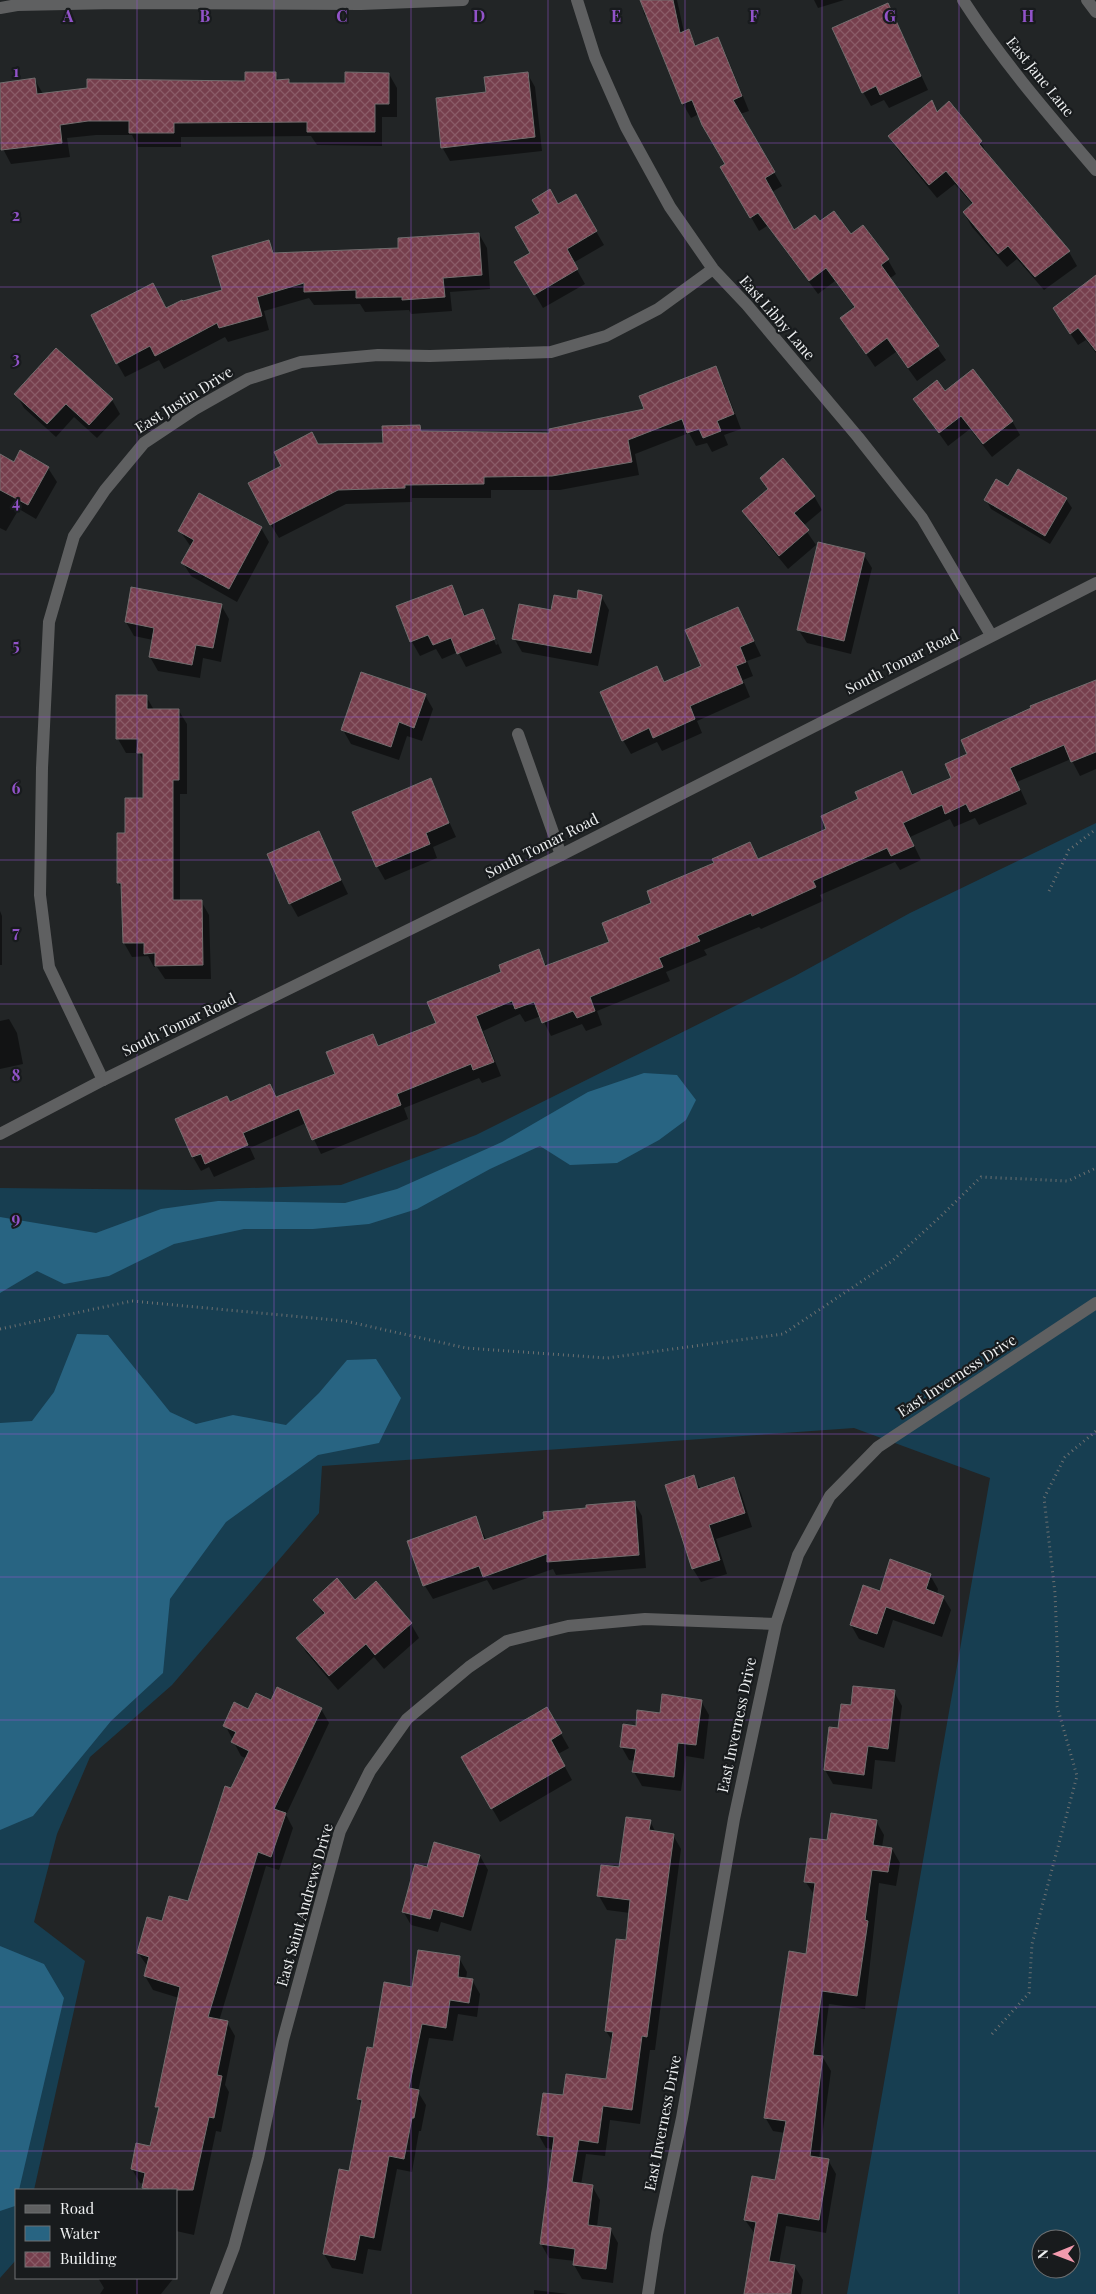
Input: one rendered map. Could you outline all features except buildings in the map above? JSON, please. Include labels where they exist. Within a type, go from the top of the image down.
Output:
[{"type":"street","points":[[0,8],[17,4],[361,4],[463,0]]},
{"type":"street","name":"East Libby Lane","points":[[577,0],[595,57],[626,127],[670,208],[713,269],[858,437],[922,518],[990,635]]},
{"type":"street","name":"East Jane Lane","points":[[963,0],[986,36],[1040,105],[1096,170]]},
{"type":"street","points":[[1087,0],[1096,12]]},
{"type":"street","name":"East Justin Drive","points":[[103,1080],[49,967],[40,895],[42,768],[49,622],[74,536],[105,490],[144,443],[194,409],[248,379],[301,362],[378,355],[430,356],[552,352],[606,336],[658,309],[713,269]]},
{"type":"street","name":"South Tomar Road","points":[[0,1134],[103,1080],[561,855],[990,635],[1096,583]]},
{"type":"street","points":[[518,734],[561,855]]},
{"type":"street","name":"East Inverness Drive","points":[[648,2294],[657,2234],[682,2118],[734,1819],[776,1624],[798,1555],[830,1496],[878,1447],[1096,1303]]},
{"type":"street","name":"East Saint Andrews Drive","points":[[216,2294],[234,2247],[258,2158],[283,2040],[340,1831],[370,1771],[407,1718],[468,1667],[507,1641],[559,1628],[644,1619],[776,1624]]},
{"type":"path","points":[[1050,891],[1069,850],[1096,829]]},
{"type":"path","points":[[0,1329],[132,1301],[345,1321],[466,1348],[607,1358],[783,1334],[892,1261],[942,1215],[980,1176],[1068,1181],[1096,1168]]},
{"type":"path","points":[[992,2034],[1029,1993],[1032,1944],[1077,1776],[1057,1706],[1058,1668],[1055,1593],[1044,1498],[1065,1457],[1096,1431]]},
{"type":"shaded area","points":[[1096,823],[1096,2294],[847,2294],[990,1478],[854,1428],[322,1466],[319,1513],[172,1685],[90,1757],[57,1834],[34,1922],[85,1961],[34,2189],[15,2189],[15,2261],[0,2278],[0,1188],[190,1190],[341,1185],[476,1135],[795,976],[910,913]]},
{"type":"water","points":[[644,1073],[677,1075],[696,1100],[686,1120],[659,1140],[617,1163],[570,1165],[540,1146],[490,1169],[417,1209],[369,1224],[313,1229],[244,1229],[174,1244],[109,1276],[64,1284],[37,1271],[0,1293],[0,1217],[96,1233],[161,1209],[218,1201],[345,1203],[397,1189],[502,1142],[588,1092]]},
{"type":"water","points":[[77,1334],[108,1335],[170,1412],[196,1424],[233,1415],[286,1425],[319,1393],[347,1360],[376,1359],[401,1398],[379,1443],[318,1455],[226,1522],[170,1599],[163,1673],[111,1721],[33,1816],[0,1830],[0,1423],[32,1421],[54,1392]]},
{"type":"water","points":[[0,1946],[44,1964],[64,1998],[19,2189],[15,2189],[15,2206],[0,2211]]}]
